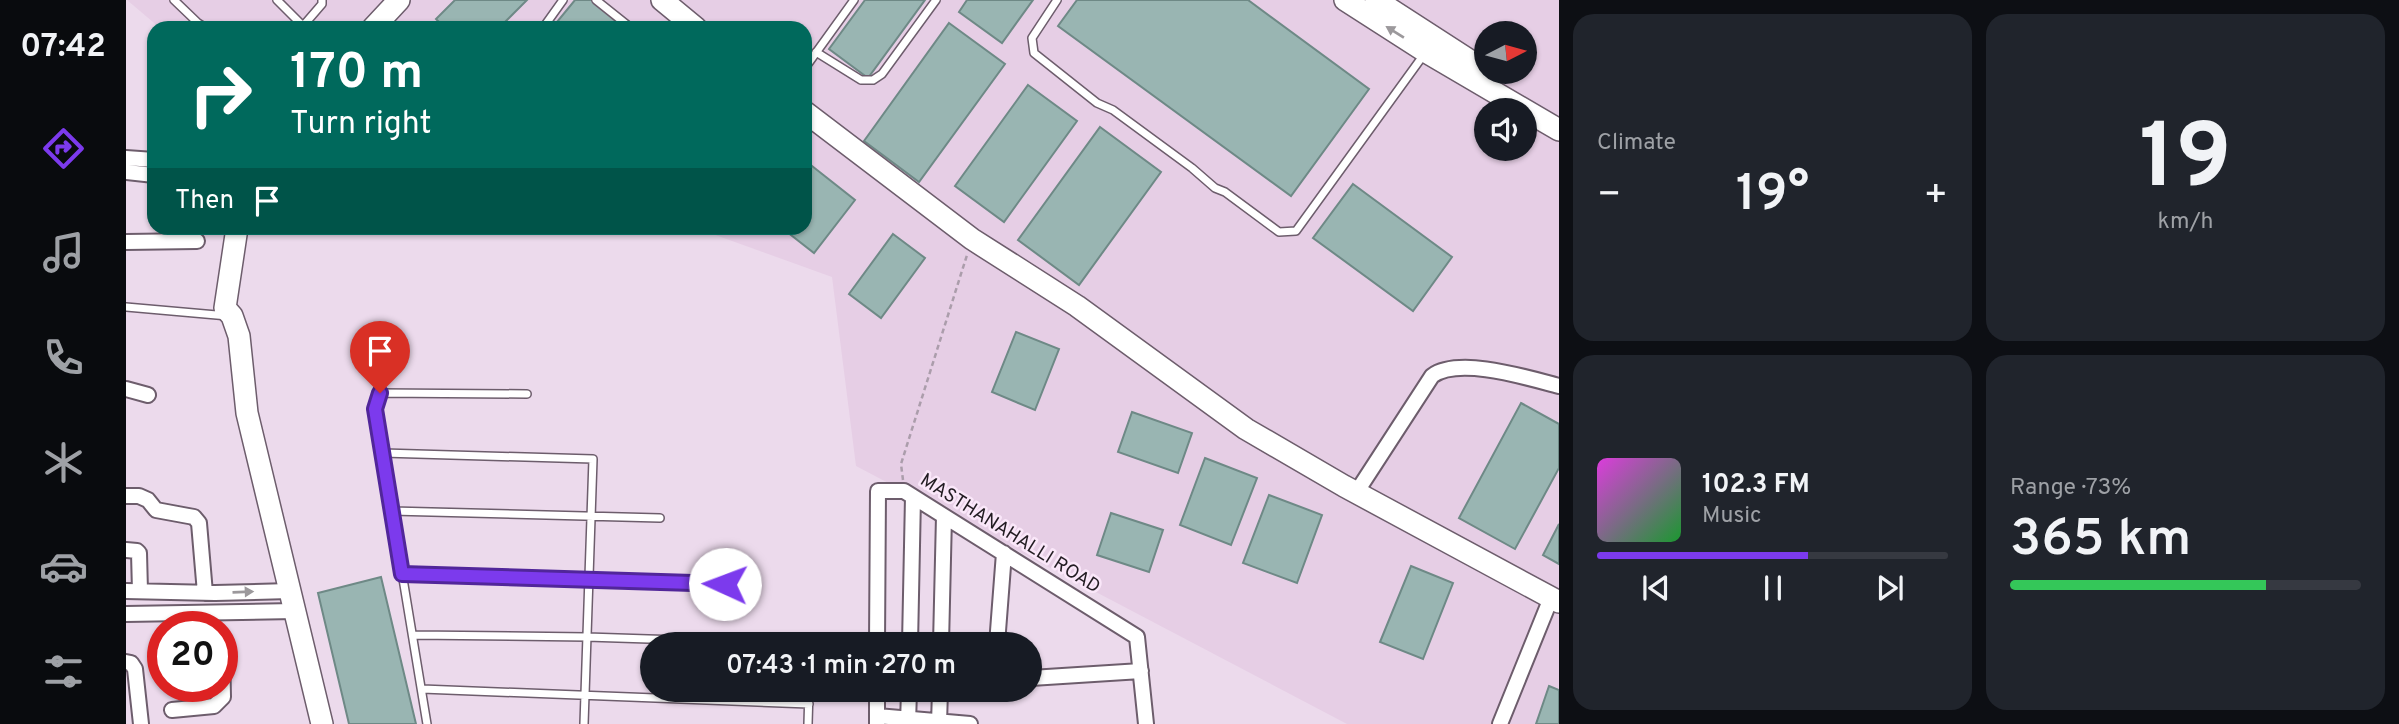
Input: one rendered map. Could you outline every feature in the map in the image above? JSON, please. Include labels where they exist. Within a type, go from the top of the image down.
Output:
[{"type":"street","points":[[380,21],[399,0]]},
{"type":"street","points":[[662,0],[688,21]]},
{"type":"street","points":[[1345,0],[1559,130]]},
{"type":"street","points":[[1376,0],[1474,63]]},
{"type":"street","points":[[1509,84],[1559,113]]},
{"type":"street","points":[[812,117],[972,239],[1077,306],[1246,429],[1356,493],[1555,600],[1500,724]]},
{"type":"street","points":[[126,158],[147,160]]},
{"type":"street","points":[[126,172],[147,174]]},
{"type":"street","points":[[236,235],[225,308],[232,316],[239,336],[247,413],[322,724]]},
{"type":"street","points":[[126,242],[197,241]]},
{"type":"street","points":[[1356,493],[1432,376],[1439,371],[1471,367],[1559,386]]},
{"type":"street","points":[[126,389],[148,395]]},
{"type":"street","points":[[877,632],[878,491],[909,494],[910,632]]},
{"type":"street","name":"MASTHANAHALLI ROAD","points":[[909,494],[1137,637],[1146,724]]},
{"type":"street","points":[[126,496],[139,496],[148,500],[156,510],[194,517],[199,523],[210,593],[216,611]]},
{"type":"street","points":[[941,632],[944,516]]},
{"type":"street","points":[[126,550],[139,553],[133,591],[210,593],[292,601]]},
{"type":"street","points":[[999,632],[1004,553]]},
{"type":"street","points":[[223,611],[292,601]]},
{"type":"street","points":[[126,614],[147,616]]},
{"type":"street","points":[[126,662],[131,663],[135,669],[141,724]]},
{"type":"street","points":[[1042,677],[1141,671]]},
{"type":"street","points":[[172,710],[214,706],[218,702]]},
{"type":"street","points":[[877,702],[877,720],[970,724]]},
{"type":"street","points":[[908,721],[909,702]]},
{"type":"street","points":[[939,722],[940,702]]},
{"type":"lane","points":[[174,0],[196,21]]},
{"type":"lane","points":[[277,0],[298,21]]},
{"type":"lane","points":[[308,21],[322,0]]},
{"type":"lane","points":[[548,21],[563,0]]},
{"type":"lane","points":[[596,0],[622,21]]},
{"type":"lane","points":[[812,58],[854,0]]},
{"type":"lane","points":[[816,52],[861,80],[873,80],[882,74],[936,0]]},
{"type":"lane","points":[[1057,0],[1032,38],[1034,53],[1097,103],[1119,114],[1215,188],[1225,192],[1279,232],[1296,230],[1426,51]]},
{"type":"lane","points":[[126,307],[232,316]]},
{"type":"lane","points":[[428,724],[375,409],[380,393],[527,394]]},
{"type":"lane","points":[[383,453],[593,459],[584,724]]},
{"type":"lane","points":[[392,511],[660,518]]},
{"type":"lane","points":[[402,574],[725,584]]},
{"type":"lane","points":[[413,635],[640,639]]},
{"type":"lane","points":[[422,689],[809,704],[808,724]]},
{"type":"path","name":"MASTHANAHALLI ROAD","points":[[909,494],[901,464],[972,239]]},
{"type":"shaded area","points":[[127,0],[1559,0],[1559,724],[1347,724],[856,466],[832,277],[715,235],[812,235],[812,21],[152,21]]},
{"type":"building","points":[[455,0],[527,0],[506,21],[436,19]]},
{"type":"building","points":[[575,0],[592,0],[617,21],[558,21]]},
{"type":"building","points":[[865,0],[925,0],[868,78],[829,49]]},
{"type":"building","points":[[967,0],[1033,0],[1002,43],[959,12]]},
{"type":"building","points":[[1077,0],[1248,0],[1369,89],[1291,196],[1058,26]]},
{"type":"building","points":[[949,23],[1005,64],[919,182],[864,141]]},
{"type":"building","points":[[1028,85],[1077,121],[1004,222],[955,186]]},
{"type":"building","points":[[1100,127],[1161,172],[1079,285],[1018,240]]},
{"type":"building","points":[[812,166],[855,200],[814,253],[791,235],[812,235]]},
{"type":"building","points":[[1353,184],[1452,257],[1413,311],[1313,238]]},
{"type":"building","points":[[893,234],[925,258],[881,318],[849,294]]},
{"type":"building","points":[[1016,332],[1059,349],[1035,410],[992,392]]},
{"type":"building","points":[[1521,403],[1559,424],[1559,468],[1515,549],[1459,518]]},
{"type":"building","points":[[1132,412],[1192,433],[1178,473],[1118,452]]},
{"type":"building","points":[[1205,458],[1257,478],[1231,545],[1180,525]]},
{"type":"building","points":[[1269,495],[1322,515],[1297,583],[1243,563]]},
{"type":"building","points":[[1111,513],[1163,530],[1149,572],[1097,555]]},
{"type":"building","points":[[1559,524],[1559,564],[1543,555]]},
{"type":"building","points":[[1411,566],[1453,583],[1423,659],[1380,642]]},
{"type":"building","points":[[381,577],[416,724],[349,724],[318,593]]},
{"type":"building","points":[[1549,686],[1559,690],[1559,724],[1536,724]]},
{"type":"route","points":[[380,393],[375,409],[402,574],[725,584]]}]
